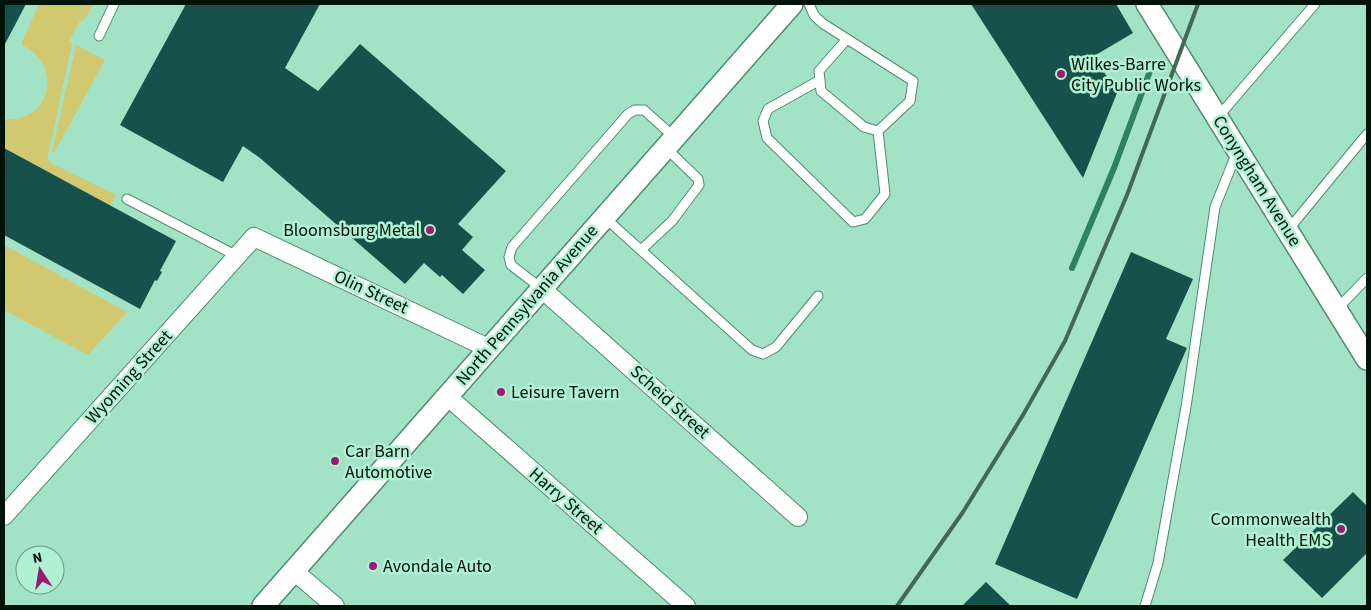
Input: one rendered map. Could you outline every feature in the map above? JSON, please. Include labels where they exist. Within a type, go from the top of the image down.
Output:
[{"type":"street","name":"North Pennsylvania Avenue","points":[[263,606],[792,4]]},
{"type":"street","name":"Conyngham Avenue","points":[[1147,4],[1367,359]]},
{"type":"street","name":"Wyoming Street","points":[[4,516],[254,237]]},
{"type":"street","name":"Olin Street","points":[[254,237],[488,348]]},
{"type":"street","name":"Scheid Street","points":[[541,288],[798,517]]},
{"type":"street","name":"Harry Street","points":[[447,396],[686,606]]},
{"type":"street","points":[[294,571],[336,606]]},
{"type":"lane","points":[[99,36],[114,4]]},
{"type":"lane","points":[[809,4],[814,15],[822,23],[913,81],[910,101],[878,131]]},
{"type":"lane","points":[[1218,117],[1315,4]]},
{"type":"lane","points":[[847,39],[819,71],[822,91],[864,126],[878,131]]},
{"type":"lane","points":[[820,80],[768,109],[763,121],[767,138],[853,222],[865,219],[885,194],[878,131]]},
{"type":"lane","points":[[541,288],[511,265],[509,257],[512,247],[628,114],[635,110],[644,110],[698,179],[699,185],[672,221],[641,250]]},
{"type":"lane","points":[[1288,231],[1367,134]]},
{"type":"lane","points":[[1145,606],[1158,563],[1186,407],[1215,207],[1238,150]]},
{"type":"lane","points":[[127,199],[237,256]]},
{"type":"lane","points":[[604,217],[752,350],[764,354],[776,347],[818,296]]},
{"type":"lane","points":[[1336,309],[1367,278]]},
{"type":"shaded area","points":[[39,4],[93,4],[82,21],[66,13],[80,21],[69,42],[72,44],[48,160],[116,195],[110,205],[4,148],[4,119],[20,118],[32,112],[41,103],[46,92],[47,79],[44,66],[35,54],[22,45]]},
{"type":"shaded area","points":[[76,45],[105,60],[54,153],[52,152]]},
{"type":"shaded area","points":[[4,245],[127,312],[88,355],[4,310]]},
{"type":"building","points":[[4,4],[26,4],[4,46]]},
{"type":"building","points":[[186,4],[320,4],[285,68],[318,91],[360,44],[506,171],[458,224],[473,237],[462,250],[485,270],[463,294],[442,275],[440,277],[424,263],[405,284],[260,158],[243,146],[223,182],[120,125]]},
{"type":"building","name":"Wilkes-Barre City Public Works","points":[[971,4],[1116,4],[1133,33],[1094,56],[1117,93],[1083,178]]},
{"type":"building","points":[[4,148],[176,241],[160,271],[162,272],[157,281],[155,280],[140,309],[4,235]]},
{"type":"building","points":[[1131,252],[1193,279],[1166,339],[1187,348],[1077,599],[995,564]]},
{"type":"building","name":"Commonwealth Health EMS","points":[[1353,492],[1367,506],[1367,553],[1322,598],[1283,560]]},
{"type":"building","points":[[986,582],[1011,606],[962,606]]},
{"type":"waterway","points":[[1072,268],[1114,168],[1150,71]]},
{"type":"railway","points":[[897,606],[963,512],[1023,415],[1065,341],[1127,195],[1198,4]]},
{"type":"place","name":"Wilkes-Barre City Public Works","points":[[1061,74]]},
{"type":"place","name":"Bloomsburg Metal","points":[[430,230]]},
{"type":"place","name":"Leisure Tavern","points":[[501,392]]},
{"type":"place","name":"Car Barn Automotive","points":[[335,461]]},
{"type":"place","name":"Commonwealth Health EMS","points":[[1341,529]]},
{"type":"place","name":"Avondale Auto","points":[[373,566]]}]
